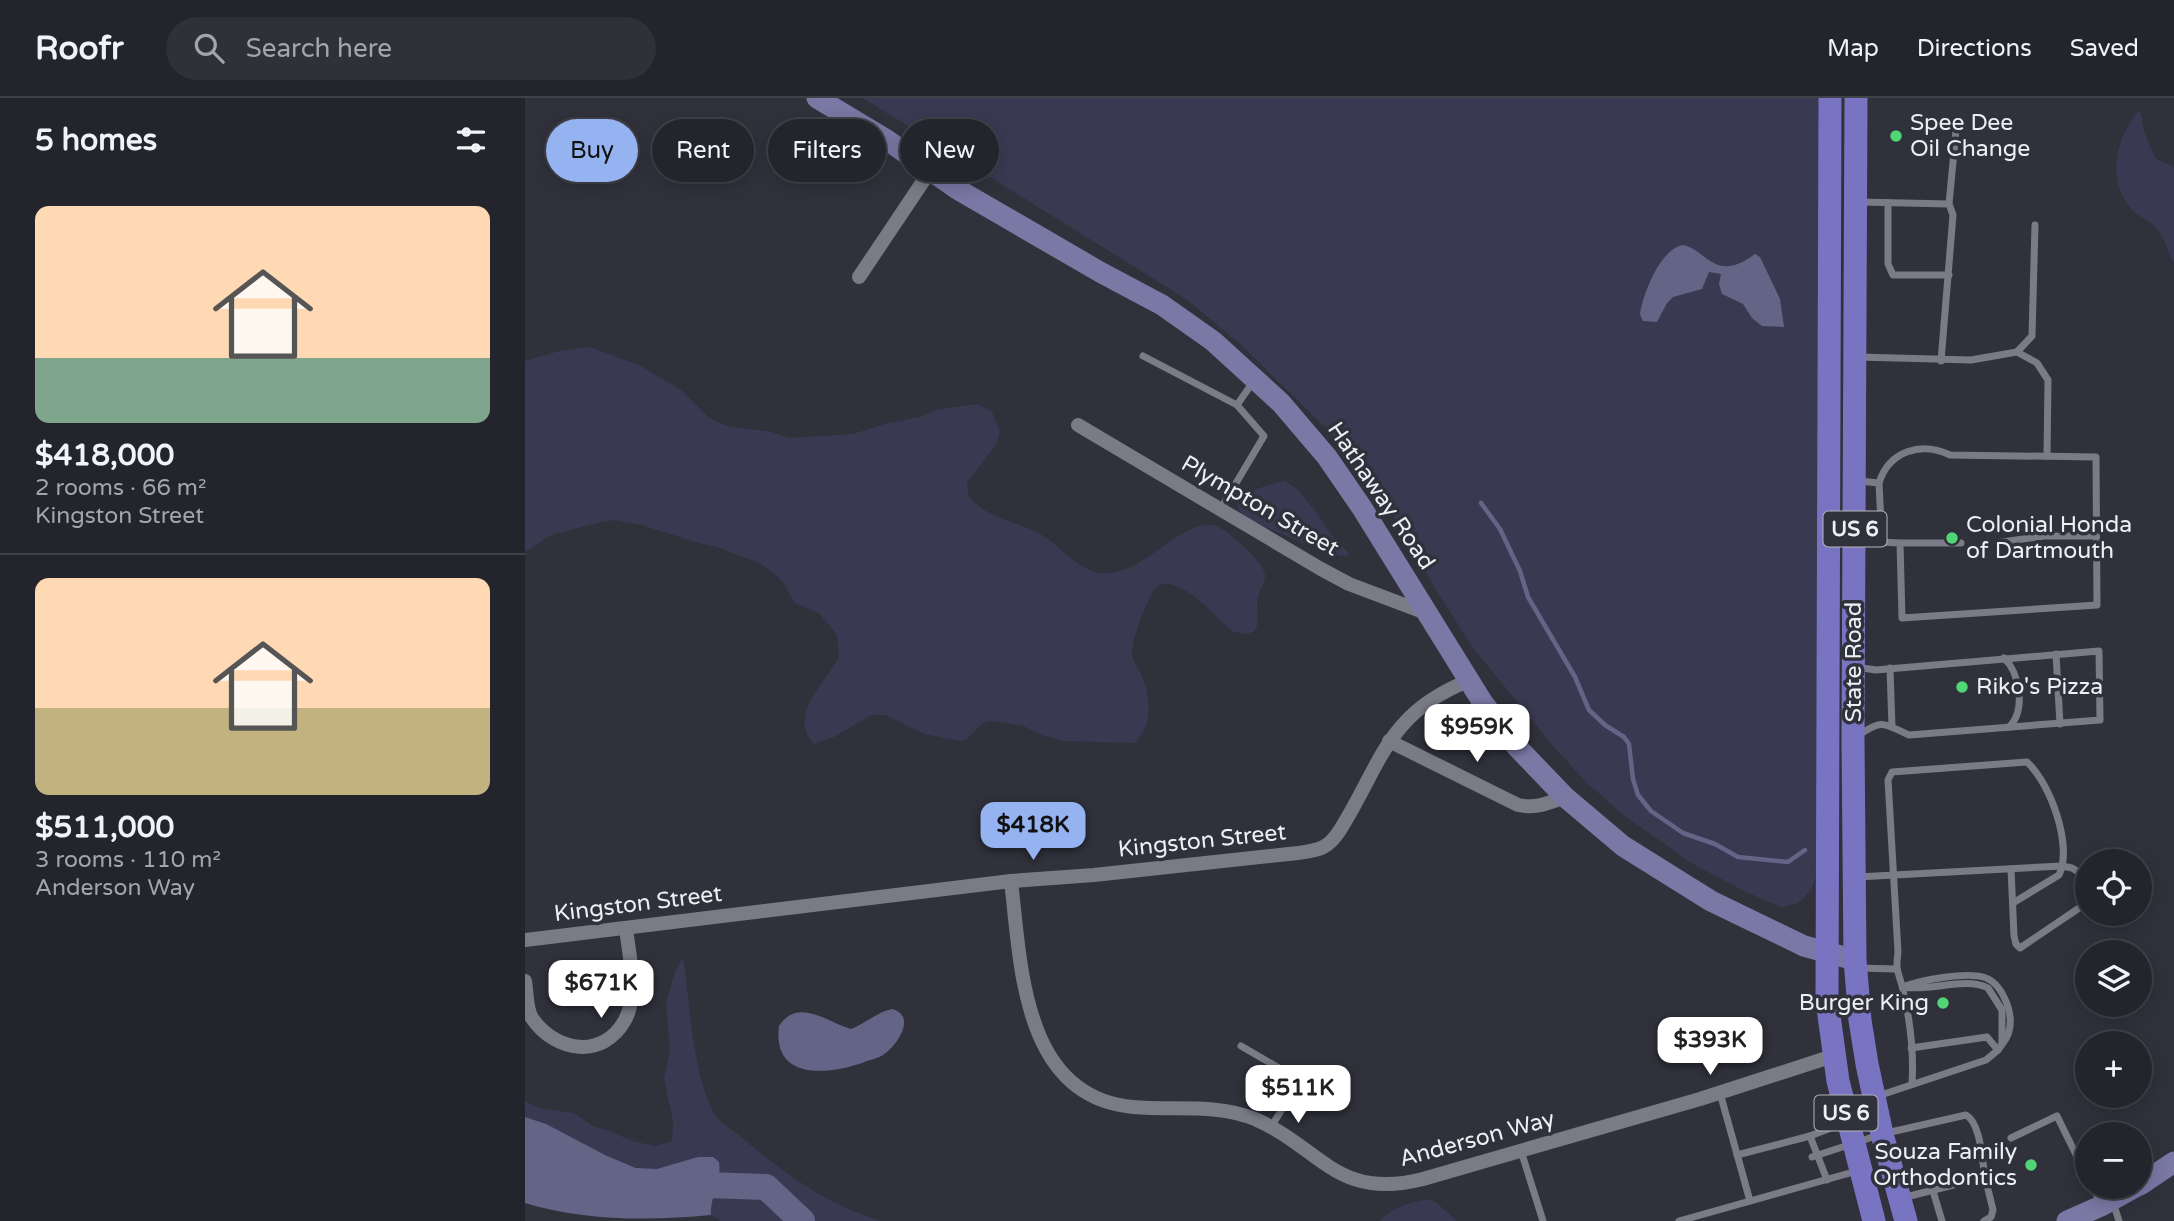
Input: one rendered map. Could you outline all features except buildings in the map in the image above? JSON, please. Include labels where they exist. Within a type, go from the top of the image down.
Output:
[{"type":"main road","name":"Hathaway Road","points":[[817,98],[900,149]]},
{"type":"main road","name":"State Road","points":[[1830,98],[1827,1001],[1833,1056],[1874,1221]]},
{"type":"main road","name":"State Road","points":[[1856,98],[1853,740],[1855,964],[1860,1020],[1874,1097],[1903,1210]]},
{"type":"main road","name":"Hathaway Road","points":[[949,182],[1191,323],[1256,378],[1327,457],[1468,681],[1517,747],[1565,797],[1623,846],[1688,888],[1778,935],[1855,964]]},
{"type":"main road","points":[[1829,356],[1854,357]]},
{"type":"main road","points":[[2152,1177],[2174,1162]]},
{"type":"main road","points":[[2067,1221],[2100,1210],[2118,1199]]},
{"type":"street","points":[[859,277],[923,182]]},
{"type":"street","name":"Plympton Street","points":[[1078,425],[1220,511],[1349,584],[1426,612]]},
{"type":"street","name":"Kingston Street","points":[[525,940],[1011,881],[1094,875],[1322,848],[1333,841],[1389,741],[1405,722],[1431,699],[1468,681]]},
{"type":"street","points":[[1389,741],[1518,805],[1541,806],[1565,797]]},
{"type":"street","name":"Anderson Way","points":[[1011,881],[1027,1000],[1035,1028],[1049,1055],[1079,1087],[1099,1100],[1120,1105],[1224,1110],[1250,1117],[1271,1128],[1327,1167],[1372,1184],[1411,1182],[1720,1093],[1833,1056]]},
{"type":"street","points":[[525,981],[530,1016],[545,1033],[565,1046],[588,1048],[610,1036],[625,1020],[632,997],[626,928]]},
{"type":"lane","points":[[1941,361],[1953,215],[1949,204],[1957,120]]},
{"type":"lane","points":[[1855,202],[1949,204]]},
{"type":"lane","points":[[1888,203],[1888,264],[1893,275],[1949,275]]},
{"type":"lane","points":[[1854,357],[1941,361],[1971,360],[2017,352],[2032,336],[2035,225]]},
{"type":"lane","points":[[2017,352],[2037,363],[2048,380],[2047,456]]},
{"type":"lane","points":[[1143,356],[1237,405],[1264,436],[1220,511]]},
{"type":"lane","points":[[1237,405],[1256,378]]},
{"type":"lane","points":[[1882,543],[1879,483],[1884,470],[1895,456],[1906,451],[1939,450],[1950,456],[2096,457],[2097,605],[1902,618],[1900,543]]},
{"type":"lane","points":[[1855,481],[1879,483]]},
{"type":"lane","points":[[2002,542],[2043,536],[2096,536]]},
{"type":"lane","points":[[1854,541],[1961,543]]},
{"type":"lane","points":[[1853,740],[1875,724],[1886,723],[1909,734],[2100,720],[2099,651],[1876,670],[1854,667]]},
{"type":"lane","points":[[2056,654],[2060,723]]},
{"type":"lane","points":[[2004,658],[2015,672],[2019,711],[2009,727]]},
{"type":"lane","points":[[1890,668],[1892,727]]},
{"type":"lane","points":[[1912,1084],[1911,1048],[1903,987],[1896,969],[1898,952],[1888,780],[1892,772],[2027,762],[2035,769],[2056,811],[2063,855],[2062,866],[2059,875],[2013,903]]},
{"type":"lane","points":[[1853,877],[2062,866],[2075,870]]},
{"type":"lane","points":[[2011,869],[2016,944],[2020,948],[2075,911]]},
{"type":"lane","points":[[1855,964],[1896,969]]},
{"type":"lane","points":[[1874,1097],[1986,1059],[2000,1047],[2009,1032],[2010,1016],[2003,996],[1989,979],[1971,976],[1915,982],[1903,987]]},
{"type":"lane","points":[[1911,1048],[1987,1037],[2000,1047]]},
{"type":"lane","points":[[1241,1046],[1291,1075],[1294,1084],[1292,1091],[1271,1128]]},
{"type":"lane","points":[[1720,1093],[1750,1201]]},
{"type":"lane","points":[[1815,1156],[1882,1133],[1924,1126],[1961,1115],[1970,1116],[1984,1164],[1993,1210],[1991,1217],[1984,1221]]},
{"type":"lane","points":[[2011,1138],[2057,1116],[2075,1152]]},
{"type":"lane","points":[[1737,1156],[1810,1136],[1848,1121]]},
{"type":"lane","points":[[1810,1136],[1815,1156],[1827,1180]]},
{"type":"lane","points":[[1521,1151],[1543,1221]]},
{"type":"lane","points":[[1679,1221],[1860,1170]]},
{"type":"lane","points":[[1903,1210],[1933,1191],[1985,1177]]},
{"type":"lane","points":[[1933,1191],[1942,1221]]},
{"type":"lane","points":[[2100,1210],[2119,1221]]},
{"type":"shaded area","points":[[863,98],[1820,98],[1816,876],[1812,888],[1804,898],[1796,904],[1781,907],[1691,863],[1625,816],[1587,783],[1553,746],[1474,649],[1439,595],[1397,521],[1327,429],[1239,343],[1186,299],[998,182],[999,119],[900,121]]},
{"type":"shaded area","points":[[2140,110],[2144,131],[2155,158],[2174,167],[2174,263],[2160,233],[2131,209],[2118,182],[2117,156],[2125,131]]},
{"type":"shaded area","points":[[1683,245],[1720,265],[1735,265],[1755,254],[1760,257],[1780,299],[1784,327],[1762,326],[1752,318],[1743,304],[1722,294],[1719,284],[1721,274],[1709,272],[1702,289],[1673,297],[1657,322],[1643,321],[1640,314],[1642,305],[1654,274],[1667,255]]},
{"type":"shaded area","points":[[589,347],[639,365],[681,390],[715,421],[789,438],[853,434],[920,417],[936,410],[977,404],[992,412],[1000,432],[997,443],[967,483],[969,497],[979,507],[1040,534],[1078,564],[1099,573],[1115,572],[1134,566],[1191,529],[1202,525],[1219,527],[1241,544],[1264,571],[1264,581],[1257,602],[1256,629],[1244,634],[1232,631],[1186,590],[1175,585],[1157,587],[1141,616],[1132,653],[1147,690],[1149,709],[1145,727],[1135,743],[1064,741],[1023,726],[993,721],[983,723],[967,739],[960,741],[924,734],[886,715],[871,715],[834,737],[814,744],[807,733],[806,711],[839,657],[837,635],[819,613],[795,603],[782,581],[770,570],[717,547],[615,520],[551,535],[525,552],[525,361],[559,351]]},
{"type":"shaded area","points":[[1285,481],[1296,488],[1318,514],[1328,531],[1349,553],[1347,556],[1332,555],[1248,520],[1237,508],[1237,502],[1247,494]]},
{"type":"shaded area","points":[[683,957],[700,1074],[717,1118],[806,1186],[843,1206],[882,1221],[721,1221],[711,1215],[710,1204],[721,1173],[698,1157],[662,1168],[641,1168],[608,1157],[525,1117],[525,1101],[539,1108],[574,1113],[593,1126],[632,1141],[655,1146],[672,1141],[673,1122],[664,1078],[670,1050],[666,1002],[675,972]]},
{"type":"shaded area","points":[[892,1009],[903,1018],[902,1032],[894,1045],[883,1055],[862,1063],[833,1070],[805,1069],[793,1065],[784,1056],[779,1044],[779,1026],[795,1013],[813,1014],[851,1029]]},
{"type":"shaded area","points":[[525,1117],[546,1124],[636,1168],[657,1169],[698,1157],[713,1157],[719,1162],[719,1169],[711,1215],[617,1218],[570,1213],[525,1203]]},
{"type":"shaded area","points":[[1429,1199],[1457,1221],[1380,1221],[1402,1206]]},
{"type":"waterway","points":[[1481,503],[1500,529],[1520,571],[1528,597],[1575,677],[1589,710],[1629,744],[1633,779],[1638,795],[1651,811],[1683,833],[1715,844],[1738,857],[1788,862],[1805,850]]},
{"type":"waterway","points":[[680,1184],[766,1187],[802,1221]]},
{"type":"place","name":"Spee Dee Oil Change","points":[[1896,136]]},
{"type":"place","name":"Colonial Honda of Dartmouth","points":[[1952,538]]},
{"type":"place","name":"Riko's Pizza","points":[[1962,687]]},
{"type":"place","name":"Burger King","points":[[1943,1003]]},
{"type":"place","name":"Souza Family Orthodontics","points":[[2031,1165]]}]
